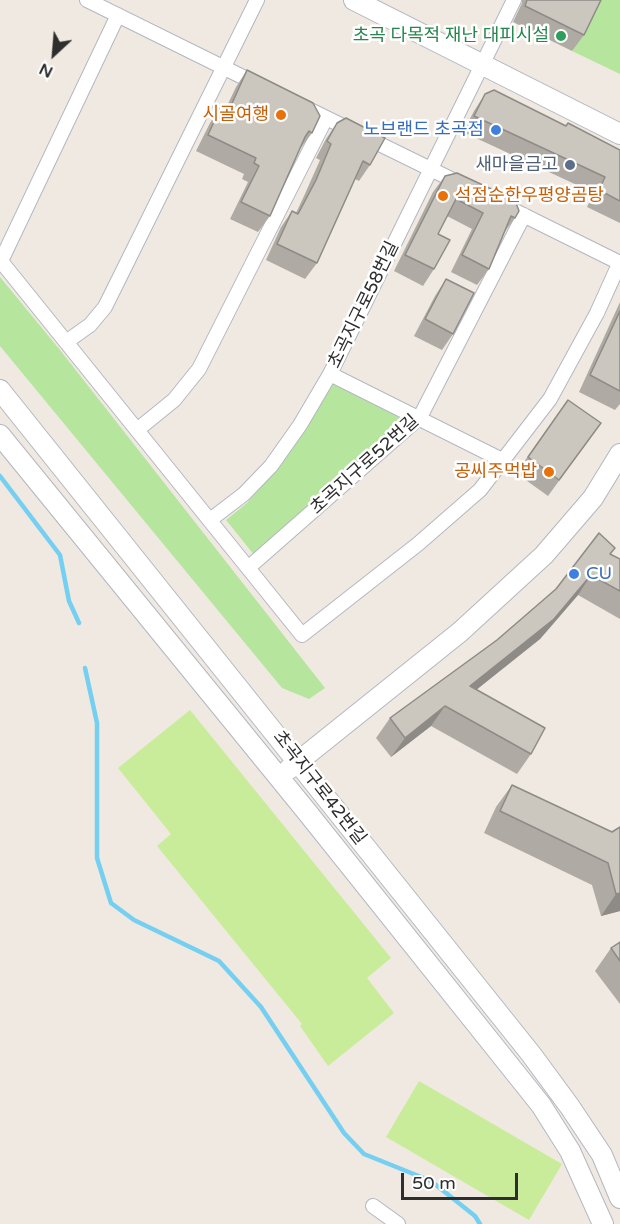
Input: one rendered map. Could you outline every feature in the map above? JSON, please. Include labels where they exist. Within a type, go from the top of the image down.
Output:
[{"type":"street","points":[[87,0],[275,92]]},
{"type":"street","points":[[66,342],[90,325],[105,307],[257,0]]},
{"type":"street","points":[[354,0],[620,134]]},
{"type":"street","name":"초곡지구로58번길","points":[[210,520],[243,494],[271,466],[300,425],[330,374],[514,0]]},
{"type":"street","points":[[118,15],[0,260],[302,635],[418,544],[480,490],[550,399],[597,313],[620,262],[493,200]]},
{"type":"street","points":[[295,102],[472,190]]},
{"type":"street","points":[[137,430],[174,400],[200,369],[326,117]]},
{"type":"street","name":"초곡지구로52번길","points":[[248,568],[420,417],[524,215]]},
{"type":"street","points":[[330,374],[502,460]]},
{"type":"street","name":"초곡지구로42번길","points":[[0,390],[570,1107],[602,1155],[620,1198]]},
{"type":"street","name":"초곡지구로42번길","points":[[0,435],[279,777],[541,1105],[570,1151],[603,1224]]},
{"type":"street","points":[[279,777],[460,632],[544,555],[593,498],[620,454]]},
{"type":"street","points":[[374,1206],[398,1224]]},
{"type":"green space","points":[[598,0],[620,0],[620,74],[572,51]]},
{"type":"green space","points":[[0,277],[325,688],[309,699],[282,688],[0,346]]},
{"type":"green space","points":[[332,383],[404,420],[255,556],[226,520],[247,503],[284,461]]},
{"type":"green space","points":[[190,710],[391,958],[367,978],[394,1013],[328,1066],[300,1026],[302,1024],[157,846],[171,834],[118,768]]},
{"type":"green space","points":[[419,1081],[562,1164],[529,1220],[386,1137]]},
{"type":"building","points":[[527,0],[601,0],[584,35],[525,6]]},
{"type":"building","points":[[247,70],[313,103],[320,116],[312,133],[309,131],[305,137],[270,216],[241,202],[259,166],[254,163],[256,158],[208,135],[221,106],[229,110]]},
{"type":"building","points":[[494,90],[566,126],[568,123],[620,150],[620,201],[599,190],[605,177],[474,116],[485,94]]},
{"type":"building","points":[[346,118],[385,138],[370,165],[363,161],[317,263],[277,244],[292,211],[298,214],[316,180],[331,144],[327,141],[337,123]]},
{"type":"building","points":[[457,173],[515,200],[519,211],[515,218],[511,216],[489,269],[462,255],[483,213],[456,199],[438,234],[450,240],[434,269],[405,255],[445,176]]},
{"type":"building","points":[[446,279],[474,293],[453,334],[425,319]]},
{"type":"building","points":[[620,311],[620,391],[590,375]]},
{"type":"building","points":[[568,400],[601,423],[559,480],[528,457]]},
{"type":"building","points":[[599,533],[615,548],[610,554],[620,559],[620,591],[591,575],[554,619],[470,686],[545,728],[531,754],[445,706],[405,738],[390,718],[497,640],[556,589]]},
{"type":"building","points":[[512,785],[612,832],[620,827],[620,893],[616,894],[608,863],[500,811]]},
{"type":"building","points":[[620,942],[620,961],[611,948]]},
{"type":"waterway","points":[[0,476],[60,555],[69,601],[79,623]]},
{"type":"waterway","points":[[85,668],[97,723],[97,858],[111,903],[134,920],[219,961],[261,1007],[344,1133],[364,1154],[431,1181],[475,1216],[480,1224]]},
{"type":"place","name":"초곡 다목적 재난 대피시설","points":[[561,36]]},
{"type":"place","name":"시골여행","points":[[281,115]]},
{"type":"place","name":"노브랜드 초곡점","points":[[496,130]]},
{"type":"place","name":"새마을금고","points":[[570,165]]},
{"type":"place","name":"석점순한우평양곰탕","points":[[443,196]]},
{"type":"place","name":"공씨주먹밥","points":[[549,472]]},
{"type":"place","name":"CU","points":[[574,574]]}]
